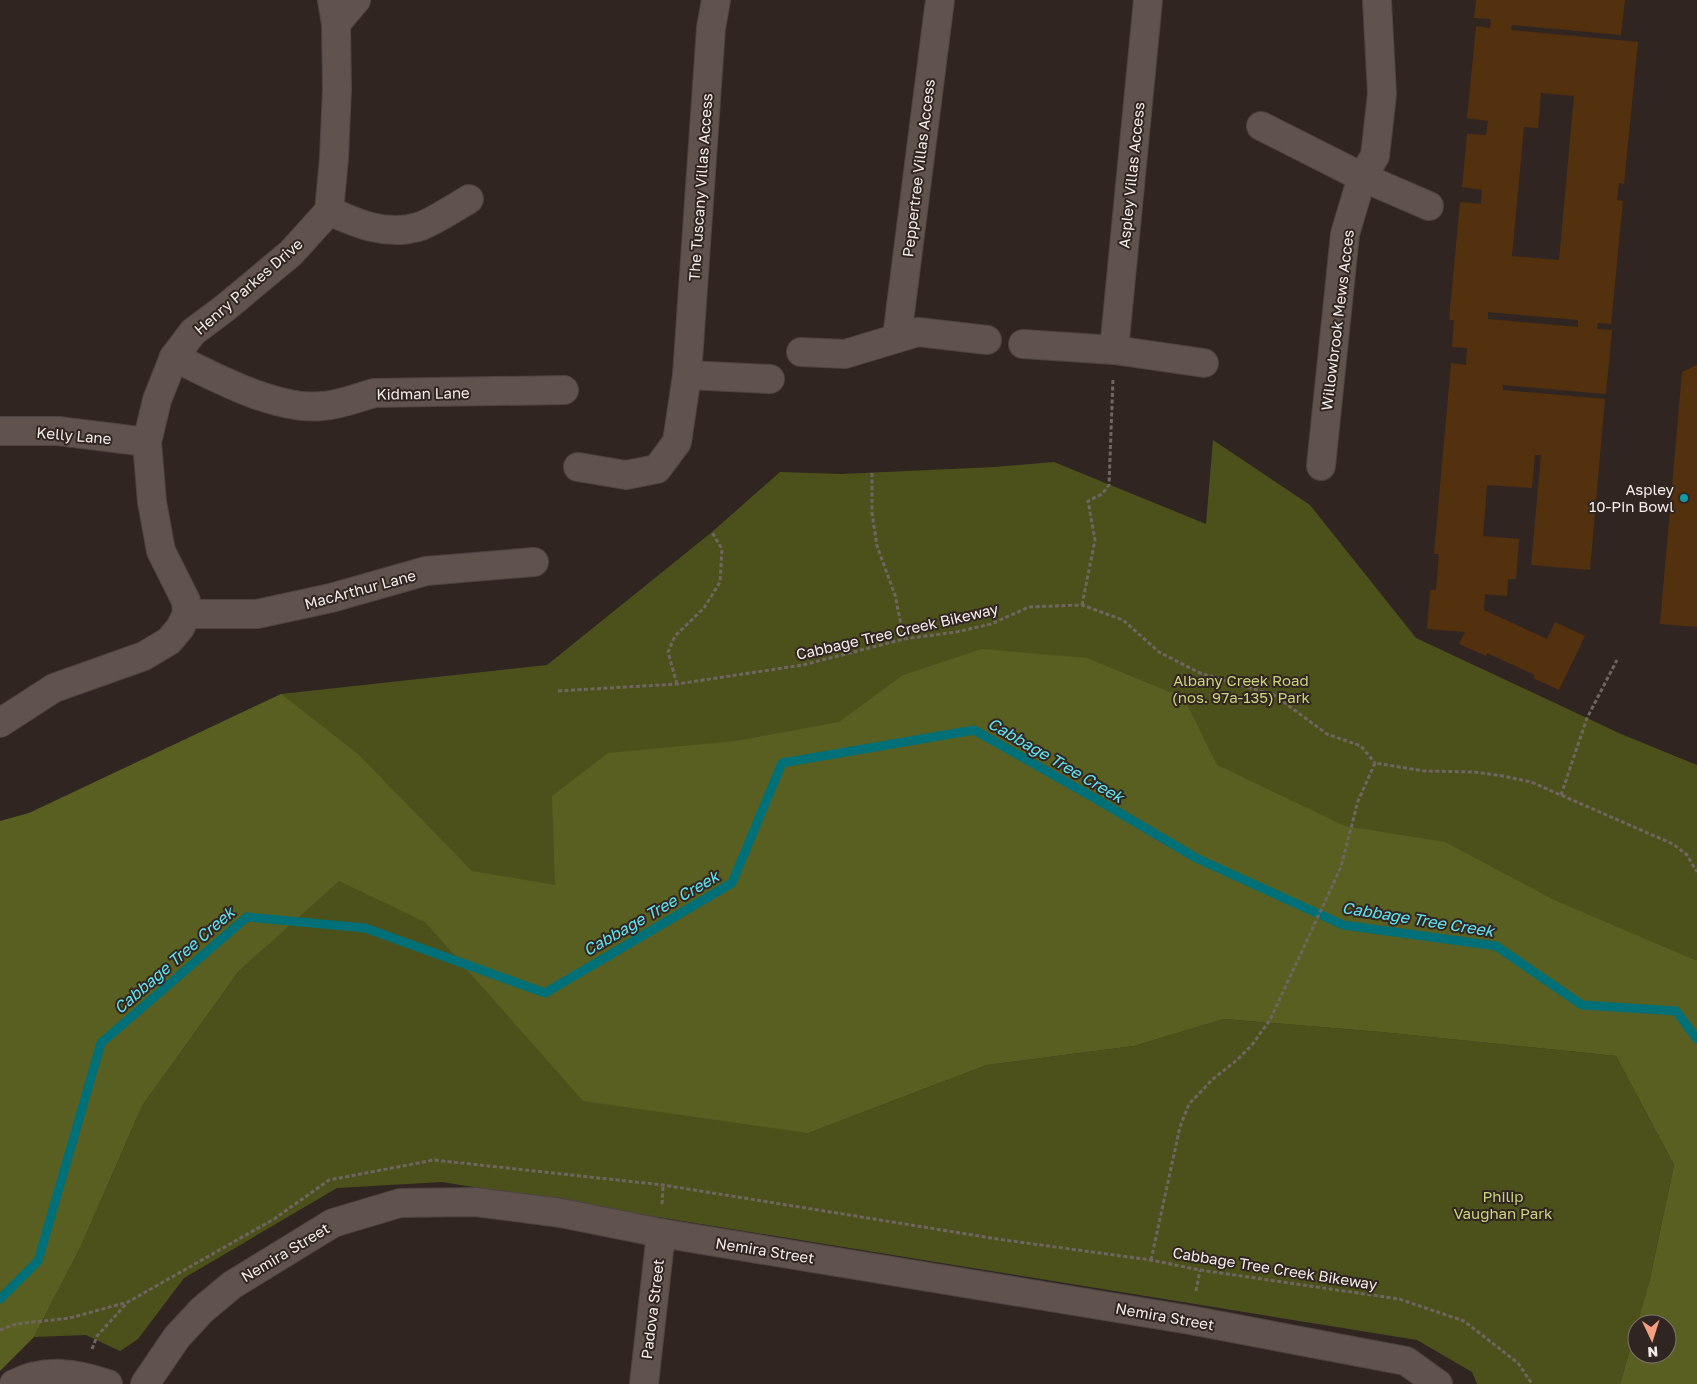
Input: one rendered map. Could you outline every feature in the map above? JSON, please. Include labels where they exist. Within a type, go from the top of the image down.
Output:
[{"type":"street","points":[[356,0],[334,12],[336,89],[334,158],[329,211],[358,224],[383,230],[402,230],[419,227],[468,200]]},
{"type":"street","name":"The Tuscany Villas Access","points":[[578,467],[626,475],[657,469],[677,442],[687,375],[711,28],[716,0]]},
{"type":"street","name":"Peppertree Villas Access","points":[[897,337],[940,0]]},
{"type":"street","name":"Aspley Villas Access","points":[[1114,350],[1148,0]]},
{"type":"street","name":"Willowbrook Mews Acces","points":[[1321,466],[1345,234],[1362,177],[1375,156],[1382,94],[1377,0]]},
{"type":"street","points":[[1261,126],[1362,177],[1429,206]]},
{"type":"street","name":"Henry Parkes Drive","points":[[187,614],[186,601],[160,551],[152,502],[148,442],[157,400],[174,357],[193,332],[291,253],[329,211]]},
{"type":"street","points":[[801,352],[845,354],[918,332],[987,340]]},
{"type":"street","points":[[1023,344],[1114,350],[1204,362]]},
{"type":"street","name":"Kidman Lane","points":[[174,357],[223,382],[288,405],[322,406],[374,393],[564,390]]},
{"type":"street","points":[[687,375],[770,379]]},
{"type":"street","name":"Kelly Lane","points":[[0,431],[58,431],[148,442]]},
{"type":"street","name":"MacArthur Lane","points":[[187,614],[258,614],[331,598],[426,571],[534,562]]},
{"type":"street","points":[[0,723],[54,688],[144,656],[169,641],[180,628],[187,614]]},
{"type":"street","name":"Nemira Street","points":[[145,1384],[177,1337],[202,1310],[232,1285],[333,1223],[400,1203],[475,1202],[561,1214],[661,1233],[1190,1320],[1406,1361],[1438,1384]]},
{"type":"street","name":"Padova Street","points":[[644,1384],[661,1233]]},
{"type":"street","points":[[14,1384],[25,1378],[58,1374],[82,1376],[108,1384]]},
{"type":"path","points":[[1082,605],[1095,540],[1088,501],[1102,494],[1109,485],[1114,350]]},
{"type":"path","points":[[872,473],[872,513],[877,546],[895,595],[904,639]]},
{"type":"path","points":[[677,684],[668,652],[675,636],[704,608],[720,582],[722,549],[712,532]]},
{"type":"path","name":"Cabbage Tree Creek Bikeway","points":[[558,691],[677,684],[803,665],[904,639],[956,632],[990,624],[1029,608],[1082,605],[1123,620],[1159,652],[1200,673],[1274,695],[1327,734],[1361,746],[1375,763],[1358,801],[1341,867],[1270,1020],[1252,1045],[1189,1104],[1180,1128],[1151,1260],[1200,1270],[1399,1299],[1464,1320],[1518,1362],[1532,1384]]},
{"type":"path","points":[[1561,795],[1587,718],[1616,660]]},
{"type":"path","points":[[1375,763],[1424,772],[1474,772],[1531,782],[1673,844],[1687,855],[1697,872]]},
{"type":"path","points":[[0,1330],[16,1324],[70,1318],[128,1302],[97,1336],[82,1376]]},
{"type":"green space","points":[[1213,440],[1310,505],[1416,638],[1621,734],[1697,765],[1697,1039],[1343,925],[808,1133],[987,1065],[1134,1046],[1224,1019],[1381,1032],[1616,1056],[1674,1165],[1649,1283],[1640,1314],[1627,1314],[1627,1360],[1620,1384],[1477,1384],[1472,1372],[1417,1340],[442,1182],[337,1188],[184,1278],[138,1339],[120,1351],[86,1335],[34,1337],[81,1246],[142,1106],[239,971],[294,921],[281,694],[547,665],[712,532],[780,472],[841,474],[995,467],[1054,462],[1206,524]]},
{"type":"green space","points":[[982,649],[1087,658],[1184,698],[1217,765],[1345,826],[1445,842],[1554,900],[1697,961],[1697,1384],[1620,1384],[1627,1360],[1627,1364],[1677,1364],[1677,1314],[1640,1314],[1649,1283],[1674,1165],[1616,1056],[1381,1032],[1224,1019],[1134,1046],[987,1065],[808,1133],[583,1101],[425,922],[339,881],[239,971],[142,1106],[81,1246],[34,1337],[0,1371],[0,821],[29,813],[281,694],[358,754],[472,871],[555,885],[552,796],[608,753],[736,741],[839,722],[903,675]]},
{"type":"building","points":[[1476,0],[1625,0],[1621,35],[1512,25],[1511,30],[1638,42],[1624,184],[1619,183],[1617,200],[1623,201],[1611,324],[1598,323],[1597,329],[1612,330],[1606,394],[1503,385],[1503,390],[1605,399],[1590,570],[1531,565],[1541,455],[1535,455],[1532,488],[1487,485],[1483,536],[1519,539],[1516,579],[1508,579],[1507,596],[1485,594],[1484,610],[1547,639],[1555,622],[1585,636],[1559,690],[1533,678],[1535,675],[1487,653],[1486,656],[1459,644],[1465,632],[1427,629],[1430,590],[1436,590],[1439,554],[1434,554],[1451,363],[1466,365],[1467,348],[1452,347],[1454,320],[1449,320],[1460,202],[1481,204],[1482,190],[1462,187],[1467,134],[1486,135],[1488,121],[1467,118],[1476,26],[1490,28],[1491,19],[1474,18]],"holes":[[[1541,93],[1574,96],[1559,260],[1512,256],[1524,127],[1538,128]],[[1488,312],[1578,320],[1578,327],[1488,319]]]},
{"type":"building","name":"Aspley 10-Pin Bowl","points":[[1697,365],[1697,627],[1660,624],[1682,372]]},
{"type":"waterway","name":"Cabbage Tree Creek","points":[[0,1299],[38,1261],[101,1043],[247,917],[365,928],[545,993],[732,883],[782,763],[974,730],[1196,858],[1343,925],[1496,946],[1582,1005],[1676,1011],[1697,1039]]},
{"type":"place","name":"Aspley 10-Pin Bowl","points":[[1684,498]]},
{"type":"park label","name":"Albany Creek Road (nos. 97a-135) Park","points":[[1241,688]]},
{"type":"park label","name":"Philip Vaughan Park","points":[[1503,1204]]}]
